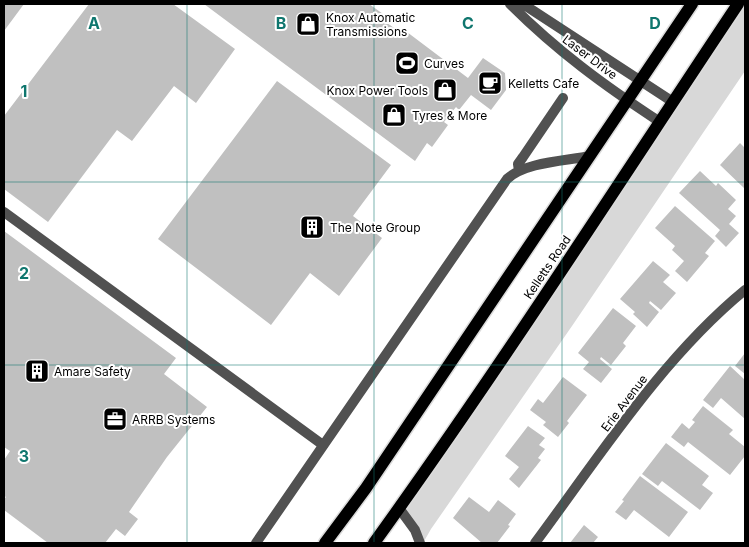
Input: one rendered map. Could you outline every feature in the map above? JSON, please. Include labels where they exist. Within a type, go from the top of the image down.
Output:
[{"type":"main road","points":[[325,543],[366,488],[692,4]]},
{"type":"main road","name":"Kelletts Road","points":[[374,543],[738,4]]},
{"type":"street","name":"Laser Drive","points":[[510,4],[538,33],[565,55],[660,122]]},
{"type":"street","name":"Laser Drive","points":[[523,4],[673,102]]},
{"type":"street","points":[[519,171],[518,164],[562,98]]},
{"type":"street","points":[[256,543],[511,175],[519,171],[590,156]]},
{"type":"street","points":[[4,212],[323,445]]},
{"type":"street","name":"Erie Avenue","points":[[535,543],[677,354],[745,290]]},
{"type":"street","points":[[399,508],[415,530],[420,543]]},
{"type":"shaded area","points":[[738,4],[745,4],[745,71],[423,543],[399,508]]},
{"type":"building","points":[[4,4],[24,4],[4,31]]},
{"type":"building","points":[[89,4],[173,4],[235,49],[196,103],[174,86],[132,141],[117,130],[48,222],[4,189],[4,116]]},
{"type":"building","points":[[204,4],[369,4],[386,16],[383,20],[401,33],[403,29],[468,78],[483,58],[505,73],[506,90],[491,110],[471,95],[459,110],[456,107],[444,122],[448,125],[432,147],[427,143],[415,161]]},
{"type":"building","points":[[277,81],[391,165],[353,216],[382,238],[339,296],[310,273],[271,325],[158,239]]},
{"type":"building","points":[[740,143],[745,148],[745,189],[720,165]]},
{"type":"building","points":[[700,171],[716,186],[718,183],[736,200],[728,209],[736,216],[729,224],[739,233],[726,247],[715,236],[720,230],[679,193]]},
{"type":"building","points":[[675,206],[715,241],[705,253],[709,256],[687,282],[675,271],[684,261],[672,250],[675,246],[655,228]]},
{"type":"building","name":"ARRB Systems","points":[[4,231],[176,358],[164,374],[207,407],[167,457],[129,512],[138,519],[125,536],[116,529],[105,543],[48,543],[4,510],[4,499],[6,497],[4,496],[4,460],[10,451],[4,447]]},
{"type":"building","points":[[653,261],[670,275],[663,282],[676,293],[661,310],[650,301],[649,303],[659,312],[647,327],[633,314],[635,312],[620,299]]},
{"type":"building","points":[[613,308],[636,326],[623,343],[626,346],[611,365],[601,357],[600,359],[612,369],[601,383],[583,369],[589,362],[578,353]]},
{"type":"building","points":[[745,353],[745,374],[735,366]]},
{"type":"building","points":[[730,366],[745,380],[745,419],[721,398],[713,408],[703,400]]},
{"type":"building","points":[[563,377],[587,395],[567,421],[569,423],[558,437],[543,425],[546,422],[530,410],[538,399],[543,403]]},
{"type":"building","points":[[703,406],[733,430],[729,434],[745,447],[745,456],[730,475],[688,442],[684,447],[671,437],[682,423],[689,429],[695,422],[692,420]]},
{"type":"building","points":[[528,426],[545,438],[539,445],[545,449],[538,458],[541,460],[519,488],[509,479],[519,467],[505,456]]},
{"type":"building","points":[[666,443],[709,476],[702,485],[713,493],[700,510],[662,481],[658,486],[642,474]]},
{"type":"building","points":[[640,476],[688,512],[669,537],[634,510],[626,520],[615,512]]},
{"type":"building","points":[[469,497],[489,512],[498,500],[516,514],[508,525],[510,526],[497,543],[482,543],[453,518]]},
{"type":"building","points":[[584,525],[598,537],[593,543],[570,543]]},
{"type":"place","name":"Knox Automatic Transmissions","points":[[308,24]]},
{"type":"place","name":"Curves","points":[[407,63]]},
{"type":"place","name":"Kelletts Cafe","points":[[490,83]]},
{"type":"place","name":"Knox Power Tools","points":[[445,90]]},
{"type":"place","name":"Tyres & More","points":[[394,115]]},
{"type":"place","name":"The Note Group","points":[[312,227]]},
{"type":"place","name":"Amare Safety","points":[[37,371]]},
{"type":"place","name":"ARRB Systems","points":[[115,419]]}]
